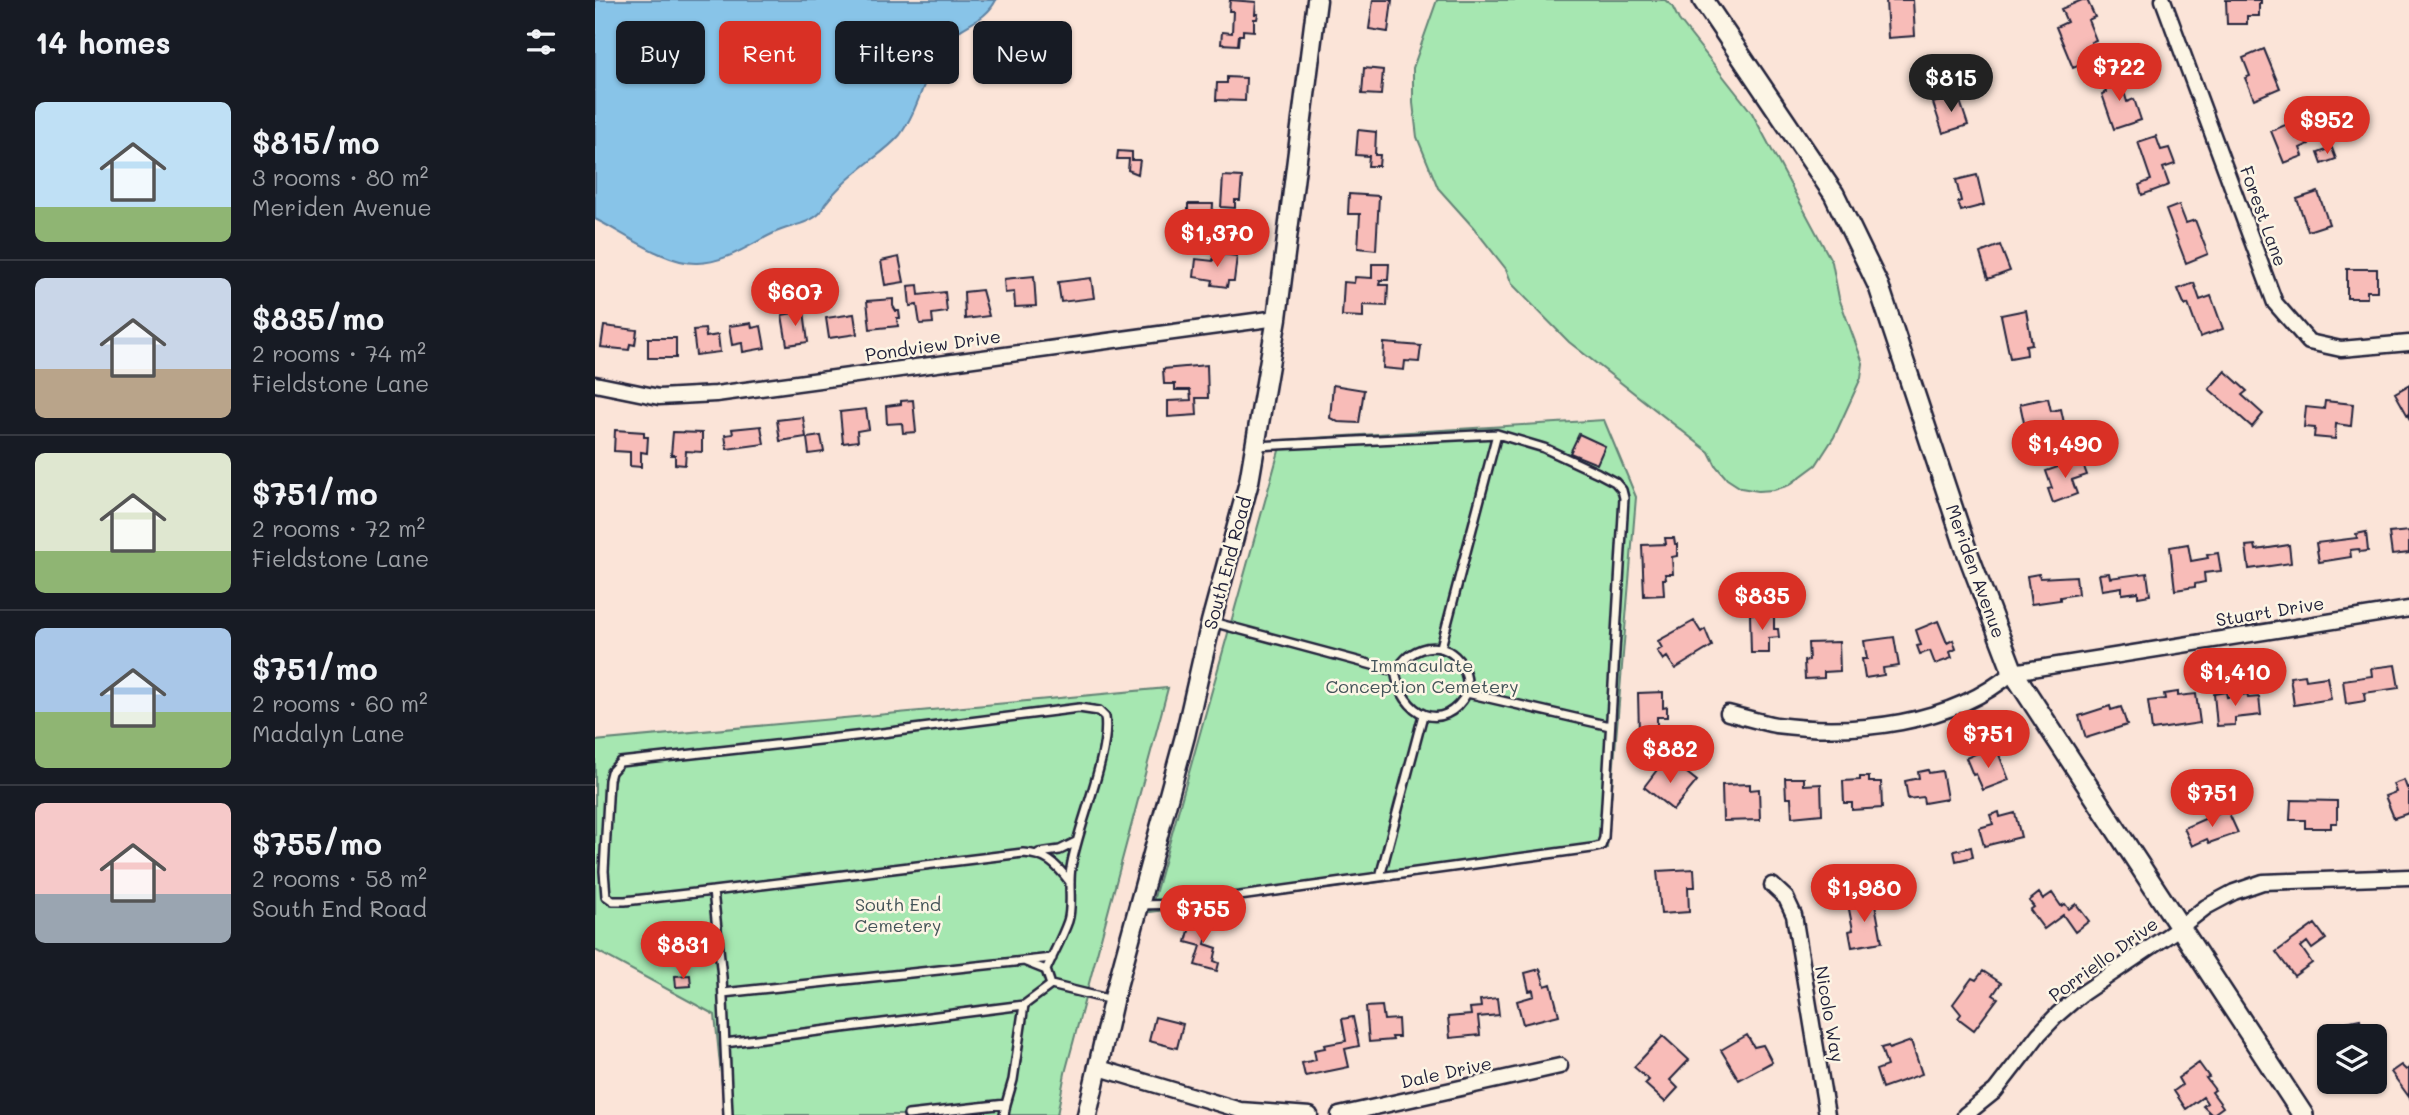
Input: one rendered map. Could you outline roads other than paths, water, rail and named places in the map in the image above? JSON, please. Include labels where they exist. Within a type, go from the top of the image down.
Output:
[{"type":"main road","name":"Meriden Avenue","points":[[1703,0],[1834,194],[1879,287],[1965,546],[2013,672],[2303,1115]]},
{"type":"street","name":"South End Road","points":[[1087,1115],[1096,1067],[1185,736],[1211,622],[1249,482],[1277,318],[1317,0]]},
{"type":"street","name":"Forest Lane","points":[[2163,0],[2275,303],[2309,342],[2340,349],[2409,343]]},
{"type":"street","name":"Pondview Drive","points":[[595,384],[659,397],[716,394],[1277,318]]},
{"type":"street","name":"Stuart Drive","points":[[2013,672],[2409,609]]},
{"type":"street","points":[[1728,713],[1774,724],[1822,728],[1881,725],[1936,713],[1993,689],[2013,672]]},
{"type":"street","name":"Porriello Drive","points":[[1965,1115],[1994,1091],[2039,1034],[2073,1002],[2206,907],[2263,881],[2409,877]]},
{"type":"street","name":"Nicolo Way","points":[[1772,885],[1786,898],[1794,915],[1827,1115]]},
{"type":"street","name":"Dale Drive","points":[[1339,1115],[1560,1066]]},
{"type":"street","points":[[1096,1067],[1240,1110],[1310,1115]]},
{"type":"lane","points":[[1140,905],[1181,904],[1601,846],[1604,838],[1624,498],[1615,482],[1555,453],[1497,434],[1255,446]]},
{"type":"lane","points":[[1441,647],[1497,434]]},
{"type":"lane","points":[[1211,622],[1395,671]]},
{"type":"lane","points":[[1427,647],[1441,647],[1452,652],[1464,666],[1468,678],[1468,693],[1452,711],[1423,715],[1405,701],[1395,671],[1411,654],[1427,647]]},
{"type":"lane","points":[[1468,693],[1611,726]]},
{"type":"lane","points":[[1051,985],[1046,970],[1069,918],[1070,882],[1076,842],[1105,731],[1104,717],[1099,711],[1091,708],[1039,712],[621,762],[615,765],[611,772],[604,871],[608,900],[625,901],[1060,850],[1076,842]]},
{"type":"lane","points":[[1380,877],[1423,715]]},
{"type":"lane","points":[[1035,853],[1054,863],[1070,882]]},
{"type":"lane","points":[[713,891],[723,993],[729,1115]]},
{"type":"lane","points":[[723,993],[1052,958]]},
{"type":"lane","points":[[1022,961],[1046,970]]},
{"type":"lane","points":[[725,1043],[1024,1005],[1051,985]]},
{"type":"lane","points":[[1051,985],[1113,1001]]},
{"type":"lane","points":[[1004,1115],[1013,1080],[1024,1005]]},
{"type":"lane","points":[[908,1115],[1006,1104]]},
{"type":"water","points":[[595,0],[996,0],[985,14],[959,31],[959,21],[835,21],[835,84],[925,84],[913,113],[900,135],[841,186],[820,213],[810,220],[776,232],[718,260],[697,263],[672,259],[658,253],[595,219]]},
{"type":"park label","name":"Immaculate Conception Cemetery","points":[[1422,675]]},
{"type":"park label","name":"South End Cemetery","points":[[898,914]]}]
